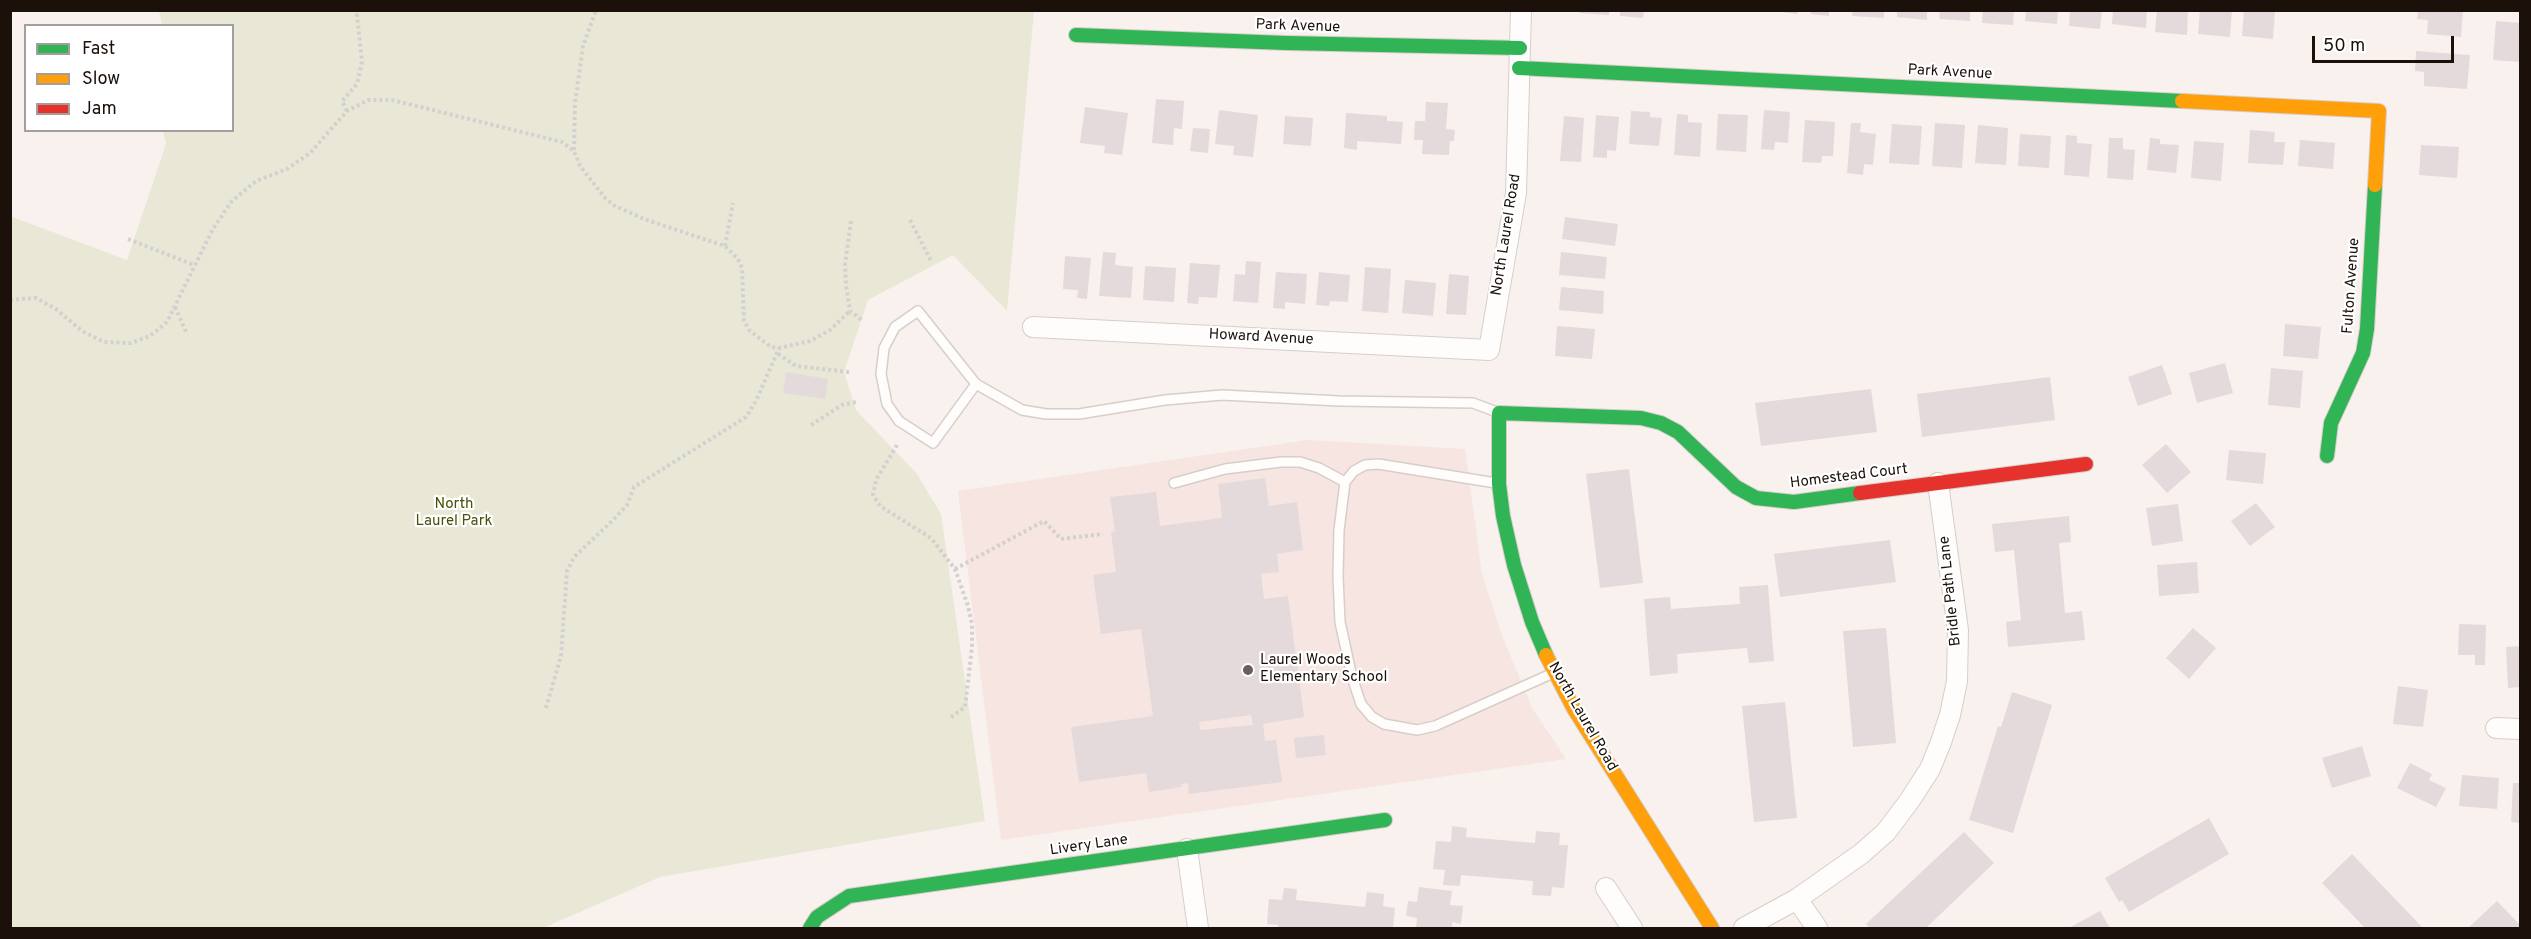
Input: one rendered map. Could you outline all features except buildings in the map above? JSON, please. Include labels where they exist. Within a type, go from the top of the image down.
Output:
[{"type":"street","name":"North Laurel Road","points":[[1489,350],[1516,193],[1521,10]]},
{"type":"street","name":"Park Avenue","points":[[1076,35],[1286,44],[1520,48]]},
{"type":"street","name":"Park Avenue","points":[[1519,68],[2379,111]]},
{"type":"street","name":"Fulton Avenue","points":[[2327,456],[2331,423],[2363,353],[2367,329],[2379,111]]},
{"type":"street","name":"Howard Avenue","points":[[1033,327],[1489,350]]},
{"type":"street","name":"North Laurel Road","points":[[1499,413],[1498,484],[1503,516],[1514,564],[1532,622],[1554,672],[1580,719],[1712,928]]},
{"type":"street","name":"Homestead Court","points":[[1499,413],[1631,417],[1661,423],[1678,432],[1736,487],[1756,498],[1772,501],[1794,502],[2086,464]]},
{"type":"street","name":"Bridle Path Lane","points":[[1744,928],[1797,899],[1861,854],[1886,832],[1930,769],[1950,715],[1957,681],[1958,630],[1938,483]]},
{"type":"street","points":[[2496,728],[2520,729]]},
{"type":"street","name":"Livery Lane","points":[[810,928],[818,917],[849,896],[1385,820]]},
{"type":"street","points":[[1187,849],[1198,928]]},
{"type":"street","points":[[1606,888],[1632,928]]},
{"type":"street","points":[[1797,899],[1817,928]]},
{"type":"lane","points":[[976,384],[933,443],[900,422],[887,404],[881,374],[884,348],[895,327],[918,311],[976,384],[1022,410],[1046,414],[1079,414],[1165,400],[1222,395],[1339,401],[1473,403],[1499,413]]},
{"type":"lane","points":[[1174,483],[1225,469],[1281,462],[1310,465],[1345,482]]},
{"type":"lane","points":[[1498,484],[1378,464],[1365,465],[1354,471],[1345,482],[1339,530],[1340,622],[1352,677],[1361,704],[1372,717],[1384,724],[1401,729],[1417,730],[1435,726],[1554,672]]},
{"type":"path","points":[[347,111],[342,101],[357,84],[362,62],[357,15],[360,10]]},
{"type":"path","points":[[596,10],[583,46],[575,103],[574,151],[580,166],[605,198],[615,206],[644,219],[725,246],[738,259],[742,268],[744,321],[750,331],[771,347],[779,348],[810,341],[830,330],[850,311]]},
{"type":"path","points":[[10,300],[36,298],[56,309],[82,331],[104,342],[132,343],[150,336],[167,322],[213,229],[232,201],[256,181],[287,169],[310,153],[347,111],[368,100],[392,100],[532,133],[562,142],[574,151]]},
{"type":"path","points":[[725,246],[733,203]]},
{"type":"path","points":[[910,220],[931,261]]},
{"type":"path","points":[[851,221],[844,264],[850,311],[863,321]]},
{"type":"path","points":[[128,239],[194,265]]},
{"type":"path","points":[[174,306],[187,334]]},
{"type":"path","points":[[546,708],[561,656],[567,571],[574,557],[627,505],[634,487],[746,417],[756,401],[779,348]]},
{"type":"path","points":[[778,354],[796,366],[849,372]]},
{"type":"path","points":[[811,425],[842,405],[856,402]]},
{"type":"path","points":[[897,445],[876,480],[873,495],[880,506],[931,538],[955,568],[972,624],[972,647],[965,707],[950,718]]},
{"type":"path","points":[[955,568],[1044,521],[1061,539],[1103,534]]},
{"type":"shaded area","name":"Laurel Woods Elementary School","points":[[1308,440],[1465,449],[1482,574],[1501,633],[1532,708],[1566,759],[1001,840],[958,491]]},
{"type":"green space","name":"North Laurel Park","points":[[159,11],[1034,11],[1007,311],[953,255],[868,300],[844,372],[856,410],[917,474],[941,514],[985,821],[660,877],[543,928],[11,928],[10,216],[127,260],[166,144],[163,132],[234,132],[234,24],[162,24]]},
{"type":"traffic: fast","points":[[1076,35],[1286,43],[1520,48]]},
{"type":"traffic: fast","points":[[1519,68],[2182,101]]},
{"type":"traffic: fast","points":[[2327,456],[2331,423],[2363,353],[2367,329],[2375,185]]},
{"type":"traffic: fast","points":[[1546,655],[1532,622],[1514,565],[1503,516],[1499,484],[1499,413],[1641,418],[1661,423],[1678,432],[1736,487],[1756,498],[1794,502],[1860,493]]},
{"type":"traffic: fast","points":[[810,928],[817,917],[849,896],[1385,820]]},
{"type":"traffic: slow","points":[[2182,101],[2379,111],[2375,185]]},
{"type":"traffic: slow","points":[[1546,655],[1574,709],[1712,928]]},
{"type":"traffic: jam","points":[[1860,493],[2086,464]]},
{"type":"place","name":"Laurel Woods Elementary School","points":[[1248,670]]}]
